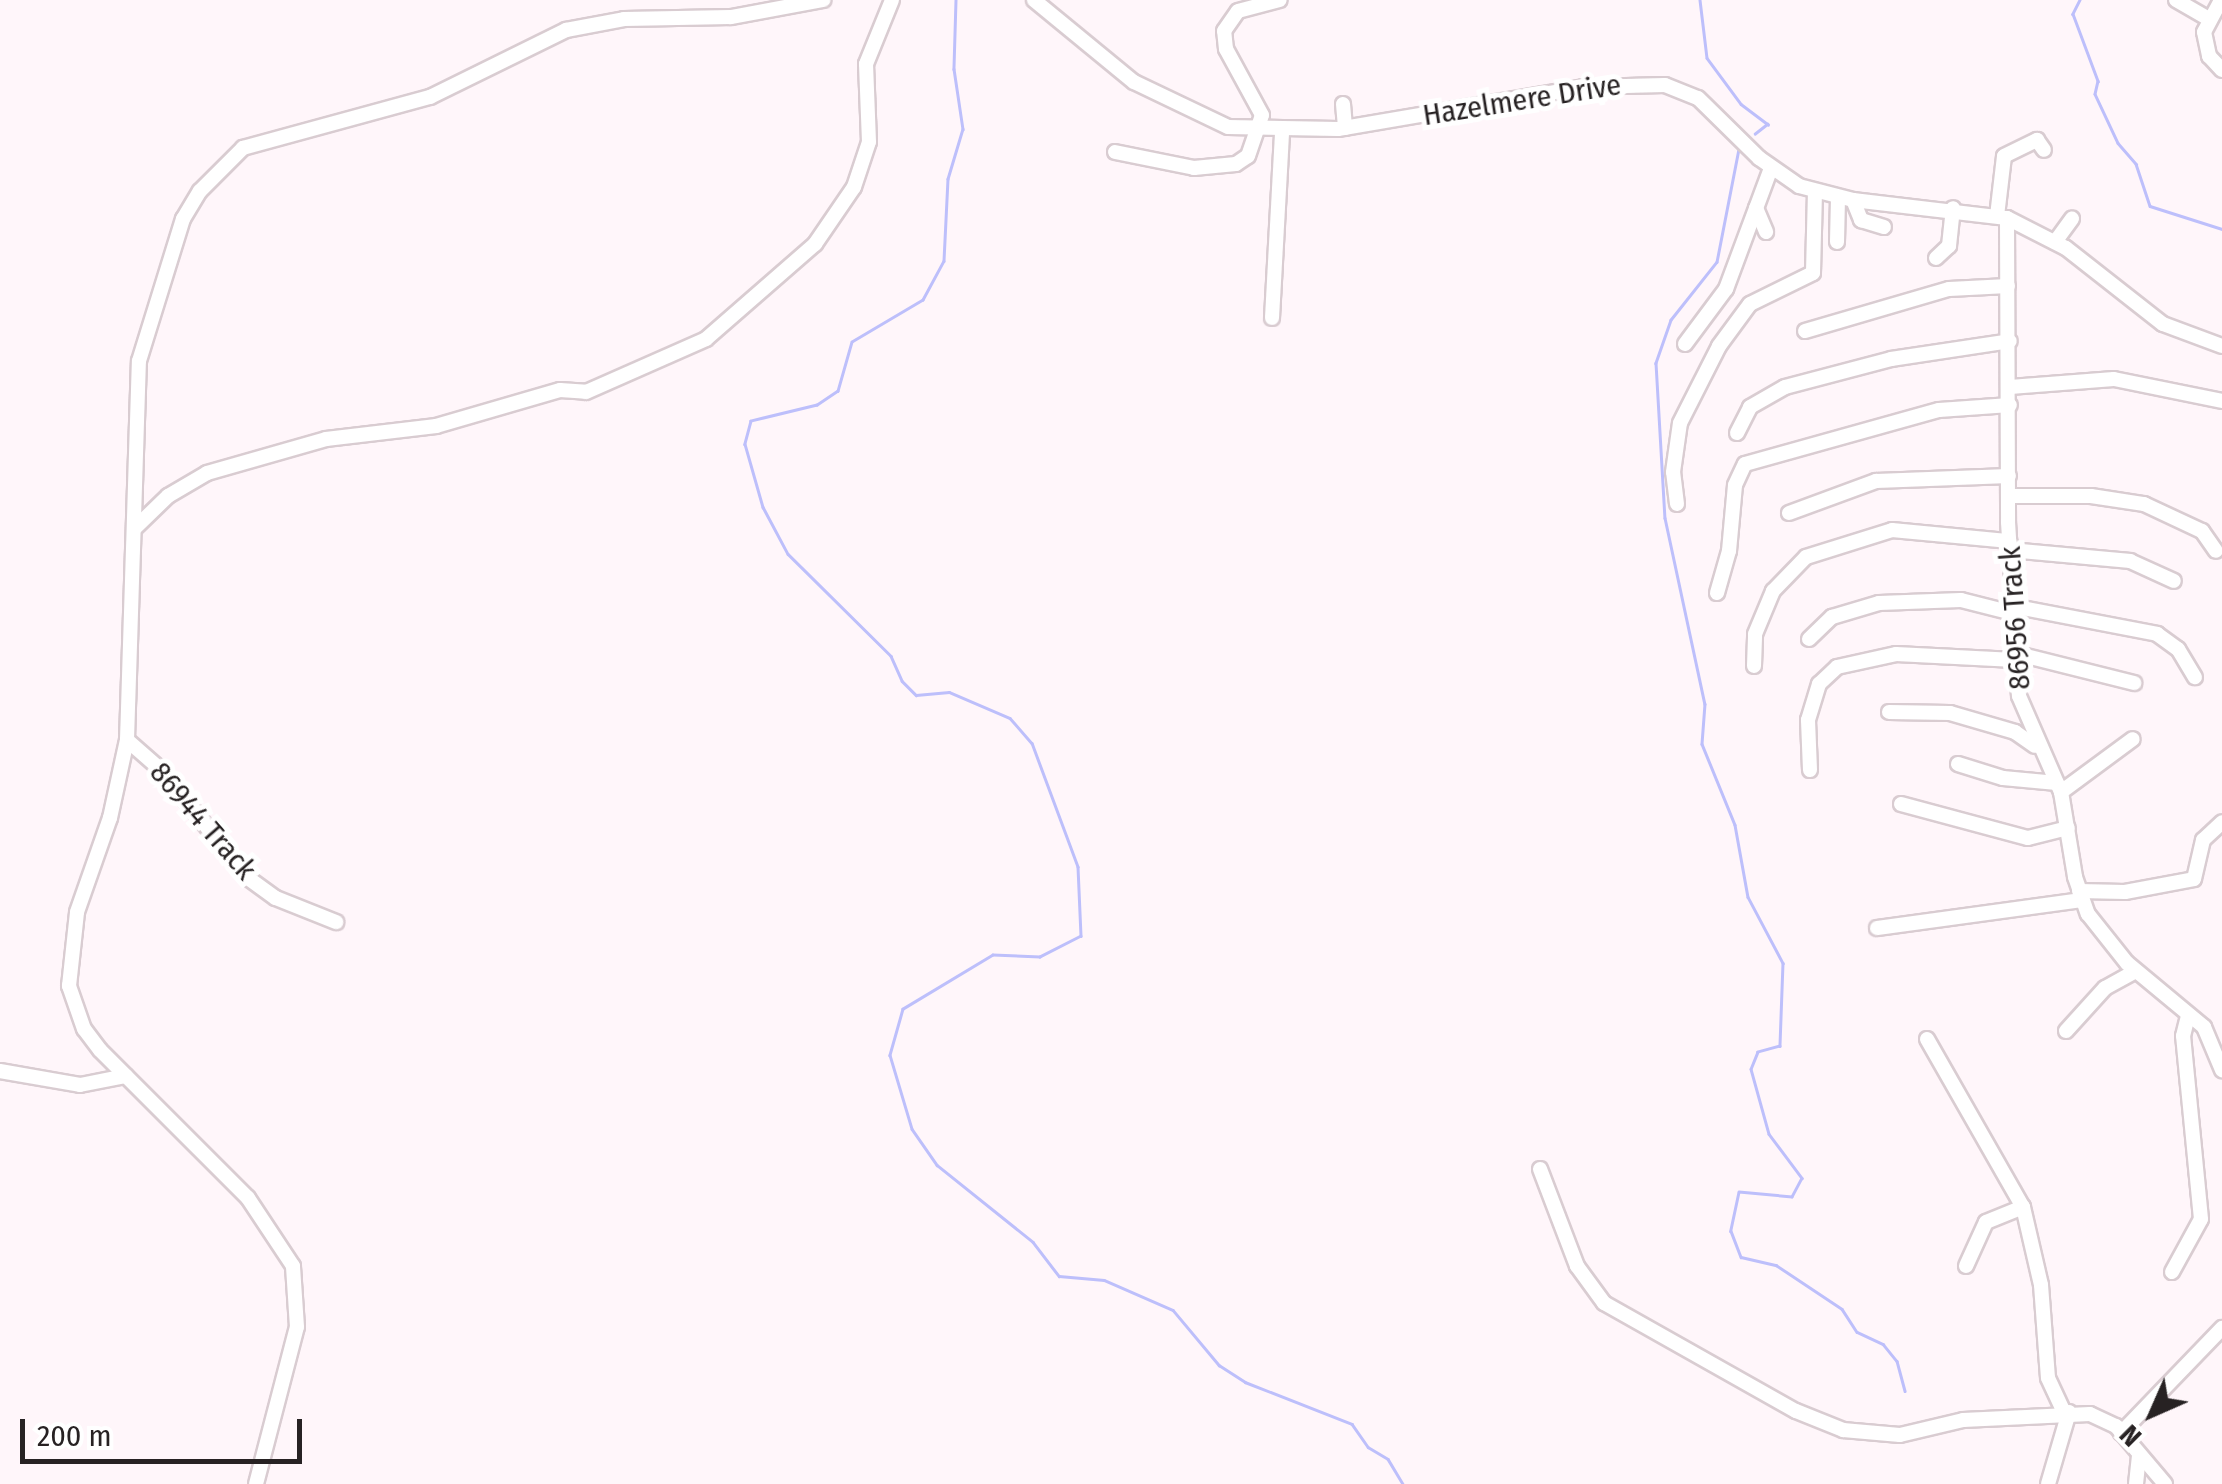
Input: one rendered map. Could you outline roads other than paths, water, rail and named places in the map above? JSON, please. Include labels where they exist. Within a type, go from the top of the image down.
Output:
[{"type":"street","points":[[256,1484],[297,1327],[293,1266],[256,1208],[84,1029],[69,966],[77,912],[110,818],[127,740],[136,403],[145,330],[182,220],[230,158],[284,132],[430,96],[566,30],[624,19],[731,17],[823,0]]},
{"type":"street","points":[[135,528],[183,485],[224,468],[326,440],[436,426],[560,390],[586,392],[706,339],[814,244],[854,187],[868,142],[866,64],[892,0]]},
{"type":"street","name":"Hazelmere Drive","points":[[1034,0],[1163,100],[1228,127],[1282,131],[1345,128],[1640,82],[1698,98],[1771,168],[1814,192],[2002,217],[2055,242],[2163,324],[2222,346]]},
{"type":"street","points":[[1115,152],[1185,168],[1236,164],[1252,150],[1260,130],[1260,107],[1226,49],[1224,31],[1238,11],[1280,0]]},
{"type":"street","points":[[2176,0],[2209,18]]},
{"type":"street","points":[[2220,2],[2209,18],[2208,56],[2222,70]]},
{"type":"street","points":[[1343,104],[1345,128]]},
{"type":"street","points":[[1272,318],[1282,131]]},
{"type":"street","name":"86956 Track","points":[[2044,150],[2038,140],[2004,156],[2002,217],[2010,341],[2008,496],[2012,609],[2014,657],[2024,715],[2059,787],[2080,896],[2136,971],[2204,1027]]},
{"type":"street","points":[[1685,344],[1726,289],[1771,168]]},
{"type":"street","points":[[1677,504],[1673,472],[1680,422],[1719,346],[1750,304],[1813,273],[1814,192]]},
{"type":"street","points":[[1846,199],[1861,220],[1884,227]]},
{"type":"street","points":[[1837,242],[1846,199]]},
{"type":"street","points":[[1756,208],[1766,232]]},
{"type":"street","points":[[1936,258],[1949,246],[1953,208]]},
{"type":"street","points":[[2055,242],[2072,219]]},
{"type":"street","points":[[1805,330],[1949,289],[2008,286]]},
{"type":"street","points":[[1737,433],[1750,406],[1785,387],[1891,360],[2010,341]]},
{"type":"street","points":[[2010,387],[2096,378],[2222,401]]},
{"type":"street","points":[[1717,592],[1729,551],[1735,486],[1745,464],[1939,410],[2010,405]]},
{"type":"street","points":[[1788,514],[1876,481],[2008,476]]},
{"type":"street","points":[[2008,496],[2091,496],[2144,504],[2202,531],[2216,551]]},
{"type":"street","points":[[1754,666],[1756,634],[1773,591],[1806,557],[1892,530],[2130,562],[2174,580]]},
{"type":"street","points":[[1809,639],[1832,617],[1879,602],[1961,600],[2157,634],[2178,649],[2195,677]]},
{"type":"street","points":[[1810,770],[1808,720],[1819,684],[1838,667],[1896,654],[2014,657],[2134,683]]},
{"type":"street","points":[[1889,712],[1950,713],[2015,732],[2039,750]]},
{"type":"street","points":[[1958,764],[2011,780],[2059,787],[2133,739]]},
{"type":"street","name":"86944 Track","points":[[127,740],[160,769],[248,878],[276,898],[336,922]]},
{"type":"street","points":[[1902,804],[2028,838],[2068,828]]},
{"type":"street","points":[[1877,928],[2194,879],[2203,840],[2222,822]]},
{"type":"street","points":[[2066,1031],[2105,988],[2136,971]]},
{"type":"street","points":[[2172,1272],[2201,1219],[2182,1036],[2188,1016]]},
{"type":"street","points":[[2204,1027],[2222,1031]]},
{"type":"street","points":[[2204,1027],[2222,1070]]},
{"type":"street","points":[[1926,1039],[2023,1207],[2041,1285],[2048,1378],[2067,1412],[2048,1484]]},
{"type":"street","points":[[0,1071],[80,1085],[126,1076]]},
{"type":"street","points":[[1540,1170],[1576,1266],[1604,1303],[1796,1411],[1843,1430],[1900,1436],[1963,1420],[2067,1412],[2104,1418],[2165,1484]]},
{"type":"street","points":[[1966,1266],[1986,1222],[2023,1207]]},
{"type":"street","points":[[2121,1432],[2222,1328]]},
{"type":"street","points":[[2136,1484],[2139,1457]]},
{"type":"waterway","points":[[956,0],[954,69],[963,129],[948,179],[944,261],[923,300],[852,342],[838,391],[817,405],[751,421],[745,444],[763,507],[788,554],[891,656],[902,681],[916,695],[949,692],[1010,718],[1032,743],[1078,867],[1081,936],[1040,957],[993,955],[903,1009],[890,1055],[912,1129],[937,1165],[1033,1242],[1059,1276],[1104,1280],[1173,1310],[1219,1365],[1245,1382],[1352,1424],[1368,1447],[1388,1459],[1403,1484]]},
{"type":"waterway","points":[[1700,0],[1707,58],[1741,104],[1768,124],[1755,134]]},
{"type":"waterway","points":[[2080,0],[2073,14],[2098,81],[2095,94],[2118,143],[2136,164],[2150,206],[2222,229]]},
{"type":"waterway","points":[[1739,149],[1717,262],[1671,320],[1656,363],[1665,518],[1705,704],[1702,744],[1735,825],[1748,897],[1783,963],[1780,1046],[1758,1052],[1751,1069],[1769,1134],[1802,1178],[1792,1197],[1739,1192],[1731,1231],[1741,1257],[1776,1265],[1842,1309],[1857,1332],[1883,1344],[1897,1361],[1905,1391]]}]
